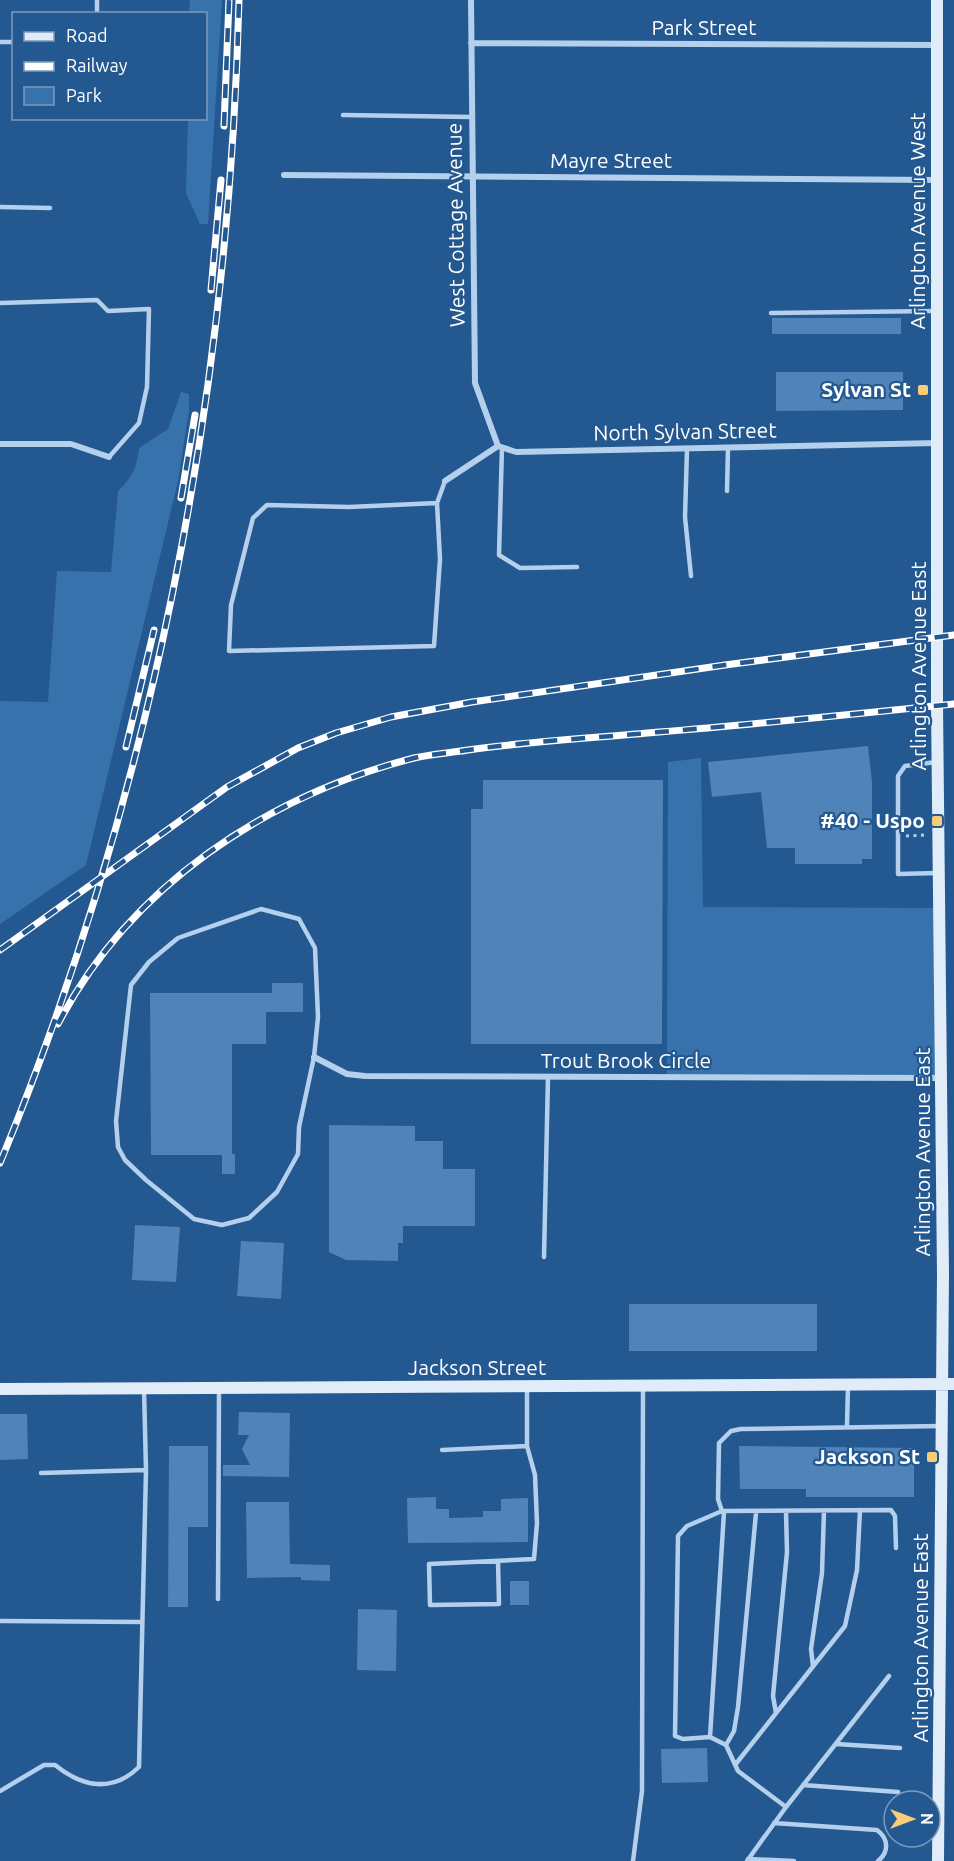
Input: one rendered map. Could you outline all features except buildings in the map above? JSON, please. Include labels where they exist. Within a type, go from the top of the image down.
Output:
[{"type":"street","name":"West Cottage Avenue","points":[[471,0],[471,176],[475,383],[500,447]]},
{"type":"street","name":"Arlington Avenue West","points":[[937,0],[937,443]]},
{"type":"street","name":"Park Street","points":[[471,44],[937,45]]},
{"type":"street","name":"Mayre Street","points":[[284,175],[938,180]]},
{"type":"street","name":"North Sylvan Street","points":[[500,447],[516,452],[937,443]]},
{"type":"street","name":"Arlington Avenue East","points":[[937,443],[938,761],[948,1384],[941,1426],[938,1861]]},
{"type":"street","points":[[0,444],[71,444],[109,457]]},
{"type":"street","points":[[445,481],[500,447]]},
{"type":"street","name":"Trout Brook Circle","points":[[314,1057],[347,1074],[365,1076],[943,1078]]},
{"type":"street","name":"Jackson Street","points":[[0,1389],[948,1384]]},
{"type":"lane","points":[[343,115],[471,117]]},
{"type":"lane","points":[[0,207],[50,208]]},
{"type":"lane","points":[[0,303],[97,300],[108,311],[149,309],[147,387],[139,423],[109,457]]},
{"type":"lane","points":[[771,313],[938,311]]},
{"type":"lane","points":[[500,447],[499,555],[520,568],[577,567]]},
{"type":"lane","points":[[727,492],[728,448]]},
{"type":"lane","points":[[687,449],[685,517],[691,576]]},
{"type":"lane","points":[[436,503],[349,507],[267,505],[253,518],[231,605],[229,651],[434,646],[440,560],[436,503],[445,481]]},
{"type":"lane","points":[[938,761],[905,766],[898,776],[898,874],[941,873]]},
{"type":"lane","points":[[261,909],[298,919],[315,948],[318,1017],[314,1057],[298,1127],[298,1154],[278,1191],[249,1218],[222,1225],[194,1219],[146,1180],[125,1160],[118,1147],[116,1121],[131,985],[149,962],[178,938],[261,909]]},
{"type":"lane","points":[[544,1257],[548,1077]]},
{"type":"lane","points":[[847,1426],[848,1384]]},
{"type":"lane","points":[[633,1861],[642,1791],[643,1386]]},
{"type":"lane","points":[[498,1561],[499,1604],[430,1605],[429,1564],[534,1559],[537,1523],[536,1474],[527,1446],[527,1387]]},
{"type":"lane","points":[[218,1599],[219,1388]]},
{"type":"lane","points":[[0,1791],[44,1765],[55,1765],[71,1778],[90,1785],[126,1779],[139,1767],[146,1470],[144,1389]]},
{"type":"lane","points":[[710,1737],[723,1512],[718,1499],[718,1449],[722,1438],[731,1431],[847,1426],[941,1426]]},
{"type":"lane","points":[[442,1450],[527,1446]]},
{"type":"lane","points":[[41,1473],[146,1470]]},
{"type":"lane","points":[[735,1765],[848,1619],[857,1569],[860,1510]]},
{"type":"lane","points":[[786,1807],[738,1770],[726,1745],[710,1737],[682,1740],[675,1736],[678,1541],[683,1528],[723,1512],[888,1510],[894,1513],[896,1548]]},
{"type":"lane","points":[[813,1666],[811,1649],[822,1573],[824,1511]]},
{"type":"lane","points":[[776,1713],[773,1696],[787,1552],[786,1512]]},
{"type":"lane","points":[[726,1745],[734,1731],[738,1707],[756,1513]]},
{"type":"lane","points":[[0,1621],[141,1622]]},
{"type":"lane","points":[[748,1860],[786,1807],[890,1676]]},
{"type":"lane","points":[[836,1744],[900,1748]]},
{"type":"lane","points":[[803,1785],[882,1791]]},
{"type":"lane","points":[[774,1823],[877,1830],[882,1834],[886,1845],[884,1856],[878,1861]]},
{"type":"lane","points":[[748,1860],[794,1861]]},
{"type":"path","points":[[898,836],[926,835]]},
{"type":"green space","points":[[190,0],[222,0],[208,224],[200,224],[186,193],[188,120],[207,120],[207,12],[189,12]]},
{"type":"green space","points":[[181,392],[189,394],[189,411],[178,481],[86,865],[0,924],[0,701],[48,702],[57,571],[111,572],[118,491],[133,472],[139,448],[168,429]]},
{"type":"green space","points":[[701,758],[703,907],[941,908],[943,1078],[667,1077],[668,762]]},
{"type":"railway","points":[[224,126],[229,0]]},
{"type":"railway","points":[[0,1163],[54,1024],[100,882],[140,738],[173,592],[199,445],[219,297],[232,149],[239,0]]},
{"type":"railway","points":[[211,290],[221,180]]},
{"type":"railway","points":[[181,498],[195,415]]},
{"type":"railway","points":[[126,747],[154,630]]},
{"type":"railway","points":[[0,950],[227,787],[298,748],[336,733],[391,717],[472,702],[725,665],[954,635]]},
{"type":"railway","points":[[58,1024],[88,975],[123,930],[163,890],[207,854],[255,823],[306,796],[359,775],[414,758],[492,747],[954,704]]},
{"type":"place","name":"Sylvan St","points":[[923,390]]},
{"type":"place","name":"#40 - Uspo","points":[[937,821]]},
{"type":"place","name":"Jackson St","points":[[932,1457]]}]
